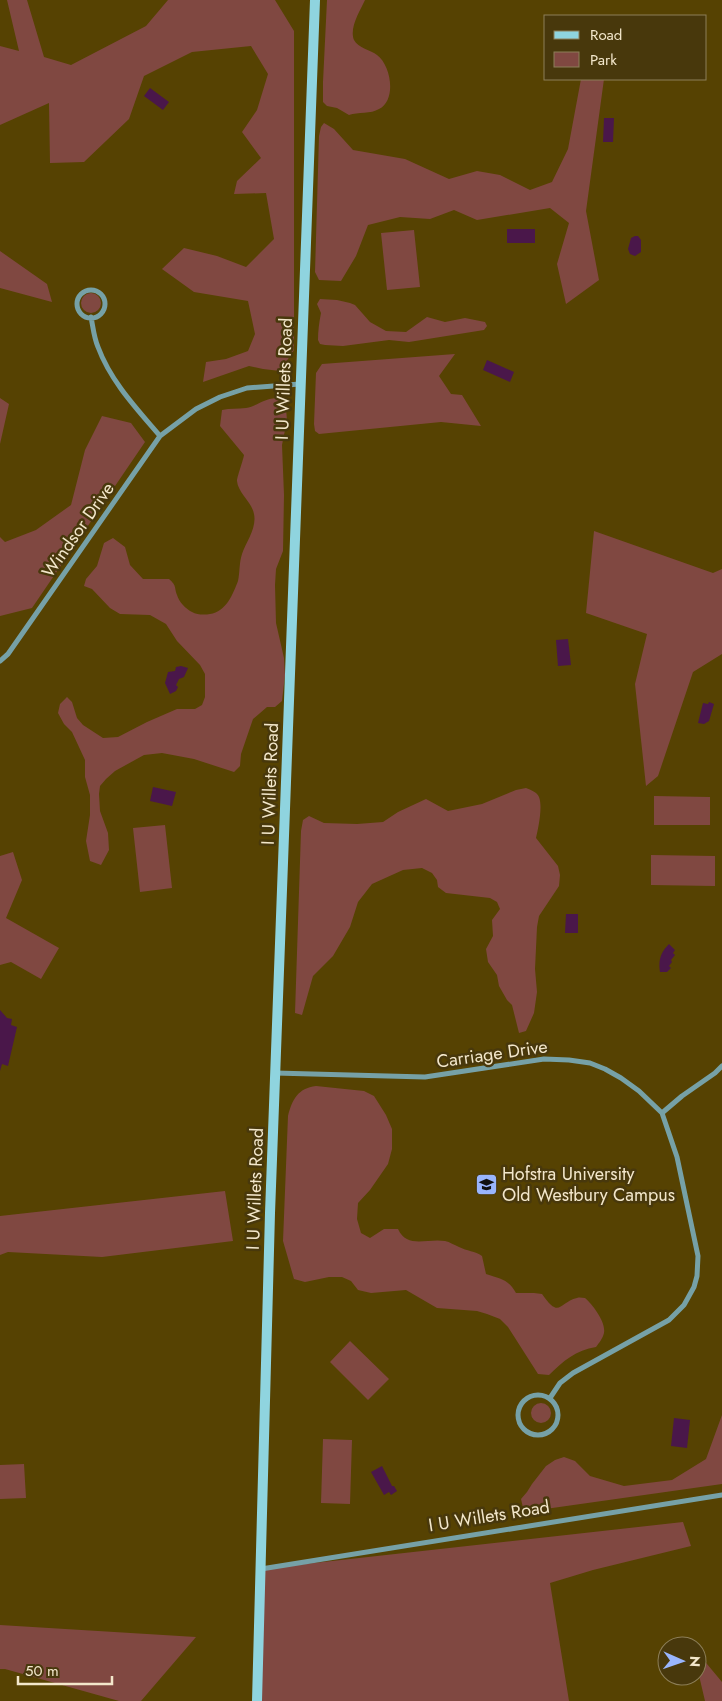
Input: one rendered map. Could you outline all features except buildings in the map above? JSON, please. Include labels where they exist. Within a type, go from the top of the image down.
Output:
[{"type":"street","name":"I U Willets Road","points":[[257,1701],[270,1213],[315,0]]},
{"type":"street","points":[[91,290],[103,296],[104,305],[101,313],[91,317],[81,314],[77,307],[77,302],[83,292],[91,290]]},
{"type":"street","points":[[91,317],[98,348],[113,378],[123,393],[160,436]]},
{"type":"street","name":"Windsor Drive","points":[[0,661],[8,654],[160,436],[196,409],[220,397],[247,388],[300,384]]},
{"type":"street","name":"Carriage Drive","points":[[275,1072],[425,1077],[544,1059],[569,1060],[590,1063],[621,1078],[639,1091],[662,1113],[677,1156],[698,1256],[697,1276],[694,1287],[684,1305],[669,1320],[573,1373],[560,1383],[550,1398]]},
{"type":"street","points":[[662,1113],[722,1066]]},
{"type":"street","points":[[535,1394],[545,1395],[550,1398],[557,1406],[558,1411],[555,1426],[542,1435],[526,1431],[519,1423],[518,1407],[529,1396],[535,1394]]},
{"type":"street","name":"I U Willets Road","points":[[260,1569],[722,1495]]},
{"type":"green space","points":[[7,0],[27,0],[44,57],[71,65],[146,26],[168,0],[275,0],[294,31],[294,350],[280,371],[249,366],[203,382],[206,362],[226,359],[248,351],[255,334],[248,301],[194,292],[162,269],[184,248],[217,256],[246,267],[274,239],[266,193],[234,194],[237,181],[261,158],[242,132],[257,110],[268,74],[251,46],[192,52],[144,76],[129,119],[84,162],[50,163],[49,103],[0,125],[0,46],[19,51]]},
{"type":"green space","points":[[327,0],[365,0],[354,25],[354,40],[358,45],[374,53],[382,60],[389,74],[390,82],[390,91],[385,105],[376,111],[349,115],[337,108],[327,106],[323,102]]},
{"type":"green space","points":[[581,80],[604,80],[586,211],[599,280],[566,304],[557,264],[569,223],[550,208],[477,220],[454,210],[430,219],[400,217],[368,225],[356,256],[341,281],[319,280],[315,272],[319,136],[324,123],[334,129],[353,150],[405,159],[449,179],[477,171],[500,175],[530,190],[552,182],[568,149]]},
{"type":"green space","points":[[414,230],[420,287],[387,290],[381,233]]},
{"type":"green space","points":[[0,251],[47,284],[52,302],[0,288]]},
{"type":"green space","points":[[91,293],[98,296],[101,303],[98,310],[91,313],[84,310],[81,303],[84,296]]},
{"type":"green space","points":[[320,299],[337,300],[355,305],[370,322],[386,331],[406,332],[427,317],[445,322],[465,318],[485,322],[487,326],[484,330],[409,342],[389,340],[343,346],[325,345],[320,344],[318,340],[321,313],[317,304]]},
{"type":"green space","points":[[455,354],[439,376],[451,394],[462,395],[481,426],[441,422],[319,434],[315,431],[316,373],[322,364]]},
{"type":"green space","points":[[0,398],[9,404],[0,444]]},
{"type":"green space","points":[[276,398],[283,402],[287,420],[282,445],[284,495],[283,551],[276,569],[275,585],[276,623],[284,658],[285,675],[282,701],[275,707],[267,707],[253,719],[241,754],[240,766],[234,772],[194,759],[162,753],[144,755],[115,771],[100,786],[99,794],[100,811],[108,833],[109,850],[101,865],[90,861],[86,841],[90,815],[90,795],[85,777],[85,760],[72,732],[64,724],[58,713],[60,704],[67,697],[72,702],[77,718],[83,725],[103,738],[118,737],[177,709],[195,709],[202,705],[205,697],[205,674],[200,665],[177,641],[166,624],[150,615],[120,614],[110,608],[92,589],[84,586],[86,579],[97,566],[104,543],[113,538],[125,547],[130,565],[143,579],[169,579],[174,585],[179,600],[190,611],[199,614],[216,613],[225,606],[238,581],[241,557],[253,530],[255,519],[251,505],[240,490],[237,481],[244,455],[220,426],[222,410],[246,408]]},
{"type":"green space","points":[[102,416],[131,423],[145,442],[32,608],[0,616],[0,537],[5,542],[36,530],[71,505],[85,450]]},
{"type":"green space","points":[[594,531],[713,573],[722,569],[722,654],[693,672],[658,776],[646,786],[635,684],[647,634],[586,613]]},
{"type":"green space","points":[[526,788],[534,791],[540,801],[540,818],[536,838],[558,866],[560,875],[559,886],[539,916],[535,969],[537,992],[534,1013],[526,1031],[519,1033],[512,1005],[499,986],[497,975],[488,962],[486,949],[493,936],[492,920],[500,909],[497,902],[490,898],[446,893],[438,887],[437,880],[432,873],[422,868],[403,870],[372,884],[358,902],[350,927],[333,956],[313,976],[302,1015],[295,1013],[301,831],[303,820],[309,816],[324,823],[357,824],[383,822],[398,812],[426,799],[448,811],[482,804],[516,790]]},
{"type":"green space","points":[[654,796],[710,797],[710,825],[654,825]]},
{"type":"green space","points":[[165,825],[172,888],[140,892],[133,828]]},
{"type":"green space","points":[[13,852],[22,880],[6,918],[59,948],[41,979],[11,962],[0,965],[0,856]]},
{"type":"green space","points":[[651,855],[715,856],[715,886],[651,885]]},
{"type":"green space","points":[[316,1086],[364,1091],[374,1096],[392,1129],[392,1149],[388,1164],[370,1190],[358,1203],[357,1219],[361,1233],[370,1238],[384,1229],[398,1229],[402,1235],[412,1241],[438,1240],[449,1242],[482,1256],[486,1274],[507,1282],[516,1293],[542,1294],[556,1308],[571,1300],[585,1298],[592,1305],[603,1324],[603,1337],[596,1347],[589,1348],[570,1357],[549,1375],[538,1374],[508,1327],[500,1319],[477,1311],[437,1308],[406,1290],[371,1293],[358,1290],[351,1281],[342,1277],[329,1277],[305,1282],[294,1279],[283,1241],[288,1116],[294,1100],[300,1092]]},
{"type":"green space","points":[[225,1191],[233,1241],[102,1257],[8,1252],[0,1255],[0,1216]]},
{"type":"green space","points":[[350,1341],[389,1379],[368,1400],[330,1362]]},
{"type":"green space","points":[[541,1403],[548,1406],[551,1413],[548,1420],[541,1423],[534,1420],[531,1413],[534,1406]]},
{"type":"green space","points":[[722,1415],[722,1484],[524,1512],[521,1499],[546,1466],[564,1457],[575,1461],[590,1476],[624,1486],[672,1480],[706,1459]]},
{"type":"green space","points":[[323,1439],[352,1440],[350,1504],[321,1503]]},
{"type":"green space","points":[[24,1464],[26,1498],[0,1499],[0,1465]]},
{"type":"green space","points":[[683,1522],[691,1546],[593,1570],[550,1583],[569,1701],[257,1701],[260,1569]]},
{"type":"green space","points":[[0,1625],[196,1637],[141,1701],[119,1701],[0,1669]]},
{"type":"green space","points":[[707,1664],[722,1682],[722,1701],[705,1701],[701,1686],[707,1686]]},
{"type":"shaded area","points":[[150,88],[169,102],[163,110],[144,96]]},
{"type":"shaded area","points":[[604,118],[614,118],[613,142],[603,142]]},
{"type":"shaded area","points":[[507,229],[535,229],[535,243],[507,243]]},
{"type":"shaded area","points":[[638,236],[641,240],[641,252],[635,256],[630,254],[628,249],[631,238]]},
{"type":"shaded area","points":[[487,360],[514,372],[510,382],[483,370]]},
{"type":"shaded area","points":[[568,639],[571,665],[558,666],[556,640]]},
{"type":"shaded area","points":[[176,667],[188,668],[184,677],[179,679],[176,691],[170,694],[165,683],[168,672],[175,671]]},
{"type":"shaded area","points":[[709,702],[714,704],[709,721],[704,724],[698,723],[703,703],[708,704]]},
{"type":"shaded area","points":[[153,787],[176,792],[172,806],[150,801]]},
{"type":"shaded area","points":[[566,914],[578,914],[578,933],[565,933]]},
{"type":"shaded area","points":[[669,944],[675,950],[673,953],[675,955],[669,966],[671,968],[667,972],[660,972],[661,956]]},
{"type":"shaded area","points":[[0,1010],[7,1018],[12,1019],[11,1025],[17,1027],[8,1066],[2,1064],[0,1071]]},
{"type":"shaded area","points":[[674,1418],[690,1420],[687,1448],[671,1446]]},
{"type":"shaded area","points":[[382,1466],[392,1486],[397,1491],[391,1495],[389,1492],[384,1495],[371,1472]]},
{"type":"place","name":"Hofstra University Old Westbury Campus","points":[[486,1184]]}]
